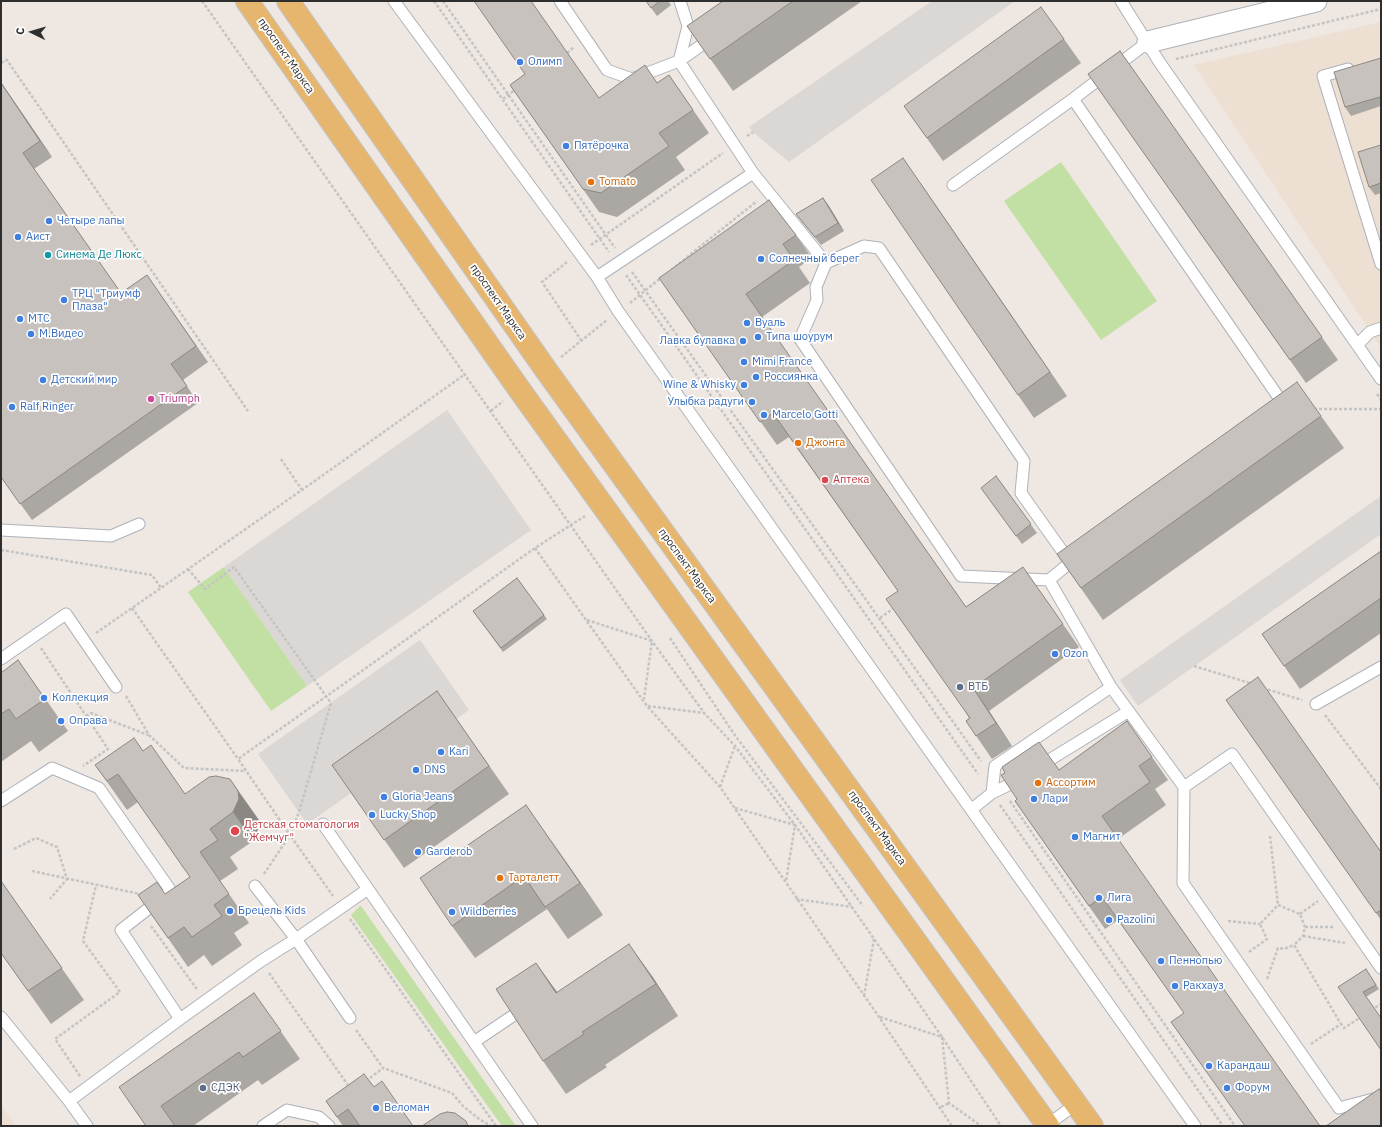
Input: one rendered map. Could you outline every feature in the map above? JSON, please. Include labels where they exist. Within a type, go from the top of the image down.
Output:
[{"type":"main road","name":"проспект Маркса","points":[[247,1],[519,389],[1047,1126]]},
{"type":"main road","name":"проспект Маркса","points":[[288,1],[546,370],[1092,1126]]},
{"type":"street","points":[[1148,42],[1313,1]]},
{"type":"lane","points":[[394,1],[578,254],[597,277],[618,311],[1195,1126]]},
{"type":"lane","points":[[560,1],[607,70],[632,79],[679,61],[722,31]]},
{"type":"lane","points":[[680,1],[688,26],[679,61],[752,172],[826,262]]},
{"type":"lane","points":[[1121,1],[1160,63],[1381,379]]},
{"type":"lane","points":[[953,186],[1073,99],[1148,42]]},
{"type":"lane","points":[[1359,66],[1323,76],[1381,264]]},
{"type":"lane","points":[[1073,99],[1283,411]]},
{"type":"lane","points":[[597,277],[752,172]]},
{"type":"lane","points":[[1070,562],[1020,493],[1024,461],[879,248],[864,246],[826,262],[816,287],[816,300],[800,339],[961,576],[1049,580],[1089,548]]},
{"type":"lane","points":[[1357,345],[1370,332],[1381,328]]},
{"type":"lane","points":[[1,530],[111,536],[139,524]]},
{"type":"lane","points":[[1049,580],[1112,686],[1184,788],[1183,882],[1339,1108],[1381,1097]]},
{"type":"lane","points":[[1,659],[66,614],[116,687]]},
{"type":"lane","points":[[1316,704],[1381,667]]},
{"type":"lane","points":[[997,791],[993,780],[995,766],[1112,686]]},
{"type":"lane","points":[[972,809],[997,791],[1129,711]]},
{"type":"lane","points":[[1184,788],[1232,754],[1381,968]]},
{"type":"lane","points":[[1,801],[52,768],[99,788],[171,891],[121,930],[180,1019]]},
{"type":"lane","points":[[323,824],[532,1126]]},
{"type":"lane","points":[[255,886],[296,940],[350,1018]]},
{"type":"lane","points":[[69,1101],[261,961],[296,940],[368,889]]},
{"type":"lane","points":[[474,1042],[514,1015]]},
{"type":"lane","points":[[1,1017],[69,1101],[87,1126]]},
{"type":"lane","points":[[1047,1126],[1076,1104]]},
{"type":"lane","points":[[263,1126],[287,1110],[319,1117],[329,1126]]},
{"type":"path","points":[[202,1],[704,714],[735,746],[795,825],[1002,1126]]},
{"type":"path","points":[[434,1],[601,239],[620,261],[880,618],[970,743],[993,780]]},
{"type":"path","points":[[443,1],[606,236],[620,261],[1235,1126]]},
{"type":"path","points":[[1160,63],[1381,9]]},
{"type":"path","points":[[1,63],[7,60],[248,411]]},
{"type":"path","points":[[503,99],[518,87]]},
{"type":"path","points":[[581,340],[542,282],[578,254],[606,236],[752,132]]},
{"type":"path","points":[[84,640],[302,490],[464,375]]},
{"type":"path","points":[[1283,411],[1381,409]]},
{"type":"path","points":[[281,459],[302,490]]},
{"type":"path","points":[[238,759],[535,548],[572,525]]},
{"type":"path","points":[[535,548],[647,706],[720,787],[941,1107],[952,1126]]},
{"type":"path","points":[[1,550],[152,575],[161,588]]},
{"type":"path","points":[[188,569],[205,589],[234,567],[331,703],[299,812],[290,835],[255,886]]},
{"type":"path","points":[[880,618],[899,605]]},
{"type":"path","points":[[132,608],[290,835],[496,1126]]},
{"type":"path","points":[[586,620],[652,641]]},
{"type":"path","points":[[33,636],[108,749],[70,775]]},
{"type":"path","points":[[644,700],[652,641]]},
{"type":"path","points":[[1194,666],[1316,704],[1381,789]]},
{"type":"path","points":[[116,687],[124,692],[149,735],[184,768],[246,771]]},
{"type":"path","points":[[647,706],[704,714]]},
{"type":"path","points":[[86,716],[91,713],[149,735]]},
{"type":"path","points":[[720,787],[735,746]]},
{"type":"path","points":[[997,791],[1223,1126]]},
{"type":"path","points":[[735,808],[795,825]]},
{"type":"path","points":[[786,882],[795,825]]},
{"type":"path","points":[[1269,834],[1278,905]]},
{"type":"path","points":[[14,849],[36,838],[57,847],[67,879]]},
{"type":"path","points":[[32,871],[140,894],[149,907],[150,924],[196,988],[203,984]]},
{"type":"path","points":[[50,899],[67,879]]},
{"type":"path","points":[[88,1088],[55,1039],[120,992],[83,942],[96,885]]},
{"type":"path","points":[[1300,914],[1329,893]]},
{"type":"path","points":[[796,899],[852,907]]},
{"type":"path","points":[[1260,924],[1278,905]]},
{"type":"path","points":[[1261,996],[1278,948],[1284,949],[1294,946],[1303,936],[1305,927],[1300,914],[1278,905]]},
{"type":"path","points":[[1207,918],[1260,924]]},
{"type":"path","points":[[1237,961],[1267,939],[1260,924]]},
{"type":"path","points":[[1305,927],[1352,927]]},
{"type":"path","points":[[1303,936],[1366,947]]},
{"type":"path","points":[[864,997],[874,938]]},
{"type":"path","points":[[1294,946],[1344,1028],[1363,1016]]},
{"type":"path","points":[[261,961],[352,1092]]},
{"type":"path","points":[[1369,1012],[1381,1004]]},
{"type":"path","points":[[879,1017],[942,1037]]},
{"type":"path","points":[[350,1018],[356,1031],[383,1068],[452,1093],[463,1106],[479,1119],[491,1126]]},
{"type":"path","points":[[1300,1051],[1341,1024]]},
{"type":"path","points":[[942,1037],[948,1103],[981,1126]]},
{"type":"path","points":[[364,1082],[383,1068]]},
{"type":"path","points":[[941,1107],[948,1103]]},
{"type":"shaded area","points":[[932,1],[1015,1],[789,162],[749,127]]},
{"type":"shaded area","points":[[1381,22],[1381,348],[1194,65]]},
{"type":"shaded area","points":[[447,410],[531,530],[307,686],[224,567]]},
{"type":"shaded area","points":[[1381,496],[1381,534],[1138,706],[1120,680]]},
{"type":"shaded area","points":[[420,640],[469,710],[307,824],[258,754]]},
{"type":"shaded area","points":[[1,1104],[9,1117],[16,1126],[1,1126]]},
{"type":"green space","points":[[1061,162],[1157,301],[1101,340],[1004,201]]},
{"type":"green space","points":[[224,567],[307,686],[271,711],[188,592]]},
{"type":"green space","points":[[360,906],[516,1126],[502,1126],[351,915]]},
{"type":"building","points":[[474,1],[531,1],[599,98],[645,65],[657,83],[669,75],[693,110],[659,133],[669,146],[601,193],[583,189],[510,85],[525,74]]},
{"type":"building","points":[[646,1],[660,1],[651,8]]},
{"type":"building","points":[[723,1],[793,1],[710,59],[687,26]]},
{"type":"building","points":[[1041,7],[1064,39],[927,138],[904,106]]},
{"type":"building","points":[[1120,51],[1322,337],[1290,360],[1088,74]]},
{"type":"building","points":[[1381,58],[1381,101],[1380,97],[1345,107],[1334,72]]},
{"type":"building","name":"ТРЦ \"Триумф Плаза\"","points":[[1,83],[40,141],[23,153],[121,293],[147,275],[196,346],[171,364],[187,386],[20,504],[1,477]]},
{"type":"building","points":[[1381,145],[1381,183],[1369,187],[1358,152]]},
{"type":"building","points":[[903,158],[1050,372],[1018,395],[871,180]]},
{"type":"building","points":[[823,198],[838,223],[815,237],[796,214]]},
{"type":"building","points":[[769,200],[796,235],[783,244],[794,260],[746,294],[966,607],[1023,567],[1063,624],[973,688],[996,723],[976,736],[966,721],[970,718],[886,599],[898,591],[773,413],[760,422],[659,278]]},
{"type":"building","points":[[1297,382],[1321,416],[1081,588],[1057,554]]},
{"type":"building","points":[[996,476],[1031,524],[1016,536],[981,488]]},
{"type":"building","points":[[1381,551],[1381,598],[1284,666],[1262,634]]},
{"type":"building","points":[[517,578],[544,615],[501,648],[473,611]]},
{"type":"building","points":[[18,660],[45,699],[16,719],[9,709],[1,714],[1,673]]},
{"type":"building","points":[[1258,677],[1381,852],[1381,910],[1376,913],[1226,700]]},
{"type":"building","points":[[437,691],[489,766],[384,840],[332,765]]},
{"type":"building","points":[[1127,721],[1152,757],[1139,766],[1150,782],[1102,816],[1320,1126],[1245,1126],[1171,1022],[1184,1013],[1102,897],[1089,906],[1015,801],[1017,799],[1001,775],[1005,773],[1002,767],[1039,742],[1059,770]]},
{"type":"building","points":[[134,738],[143,751],[151,745],[185,794],[209,777],[216,776],[230,779],[238,791],[239,799],[233,812],[210,829],[218,840],[200,852],[229,894],[214,905],[222,916],[192,937],[184,927],[168,938],[138,895],[157,882],[165,894],[190,877],[118,774],[107,781],[95,765]]},
{"type":"building","points":[[526,805],[580,883],[545,907],[524,876],[452,926],[420,878]]},
{"type":"building","points":[[1,881],[62,968],[28,991],[1,953]]},
{"type":"building","points":[[629,944],[656,984],[582,1032],[584,1034],[543,1061],[496,989],[536,963],[556,993]]},
{"type":"building","points":[[1366,969],[1376,985],[1363,992],[1381,1018],[1381,1050],[1338,987]]},
{"type":"building","points":[[254,993],[281,1031],[243,1057],[239,1052],[161,1106],[175,1126],[146,1126],[119,1087]]},
{"type":"building","points":[[364,1074],[374,1087],[382,1081],[413,1126],[360,1126],[348,1109],[337,1117],[326,1101]]},
{"type":"building","points":[[1379,1089],[1381,1092],[1381,1126],[1326,1126]]},
{"type":"building","points":[[447,1112],[455,1113],[466,1121],[468,1126],[422,1126],[440,1114]]},
{"type":"place","name":"Олимп","points":[[520,62]]},
{"type":"place","name":"Пятёрочка","points":[[566,146]]},
{"type":"place","name":"Tomato","points":[[591,182]]},
{"type":"place","name":"Четыре лапы","points":[[49,221]]},
{"type":"place","name":"Аист","points":[[18,237]]},
{"type":"place","name":"Синема Де Люкс","points":[[48,255]]},
{"type":"place","name":"Солнечный берег","points":[[761,259]]},
{"type":"place","name":"ТРЦ \"Триумф Плаза\"","points":[[64,300]]},
{"type":"place","name":"МТС","points":[[20,319]]},
{"type":"place","name":"Вуаль","points":[[747,323]]},
{"type":"place","name":"М.Видео","points":[[31,334]]},
{"type":"place","name":"Типа шоурум","points":[[758,337]]},
{"type":"place","name":"Лавка булавка","points":[[743,341]]},
{"type":"place","name":"Mimi France","points":[[744,362]]},
{"type":"place","name":"Россиянка","points":[[756,377]]},
{"type":"place","name":"Детский мир","points":[[43,380]]},
{"type":"place","name":"Wine & Whisky","points":[[744,385]]},
{"type":"place","name":"Triumph","points":[[151,399]]},
{"type":"place","name":"Улыбка радуги","points":[[752,402]]},
{"type":"place","name":"Ralf Ringer","points":[[12,407]]},
{"type":"place","name":"Marcelo Gotti","points":[[764,415]]},
{"type":"place","name":"Джонга","points":[[798,443]]},
{"type":"place","name":"Аптека","points":[[825,480]]},
{"type":"place","name":"Ozon","points":[[1055,654]]},
{"type":"place","name":"ВТБ","points":[[960,687]]},
{"type":"place","name":"Коллекция","points":[[44,698]]},
{"type":"place","name":"Оправа","points":[[61,721]]},
{"type":"place","name":"Kari","points":[[441,752]]},
{"type":"place","name":"DNS","points":[[416,770]]},
{"type":"place","name":"Ассортим","points":[[1038,783]]},
{"type":"place","name":"Gloria Jeans","points":[[384,797]]},
{"type":"place","name":"Лари","points":[[1034,799]]},
{"type":"place","name":"Lucky Shop","points":[[372,815]]},
{"type":"place","name":"Детская стоматология \"Жемчуг\"","points":[[235,831]]},
{"type":"place","name":"Магнит","points":[[1075,837]]},
{"type":"place","name":"Garderob","points":[[418,852]]},
{"type":"place","name":"Тарталетт","points":[[500,878]]},
{"type":"place","name":"Лига","points":[[1099,898]]},
{"type":"place","name":"Брецель Kids","points":[[230,911]]},
{"type":"place","name":"Wildberries","points":[[452,912]]},
{"type":"place","name":"Pazolini","points":[[1109,920]]},
{"type":"place","name":"Пеннопью","points":[[1161,961]]},
{"type":"place","name":"Ракхауз","points":[[1175,986]]},
{"type":"place","name":"Карандаш","points":[[1209,1066]]},
{"type":"place","name":"СДЭК","points":[[203,1088]]},
{"type":"place","name":"Форум","points":[[1227,1088]]},
{"type":"place","name":"Веломан","points":[[376,1108]]}]
